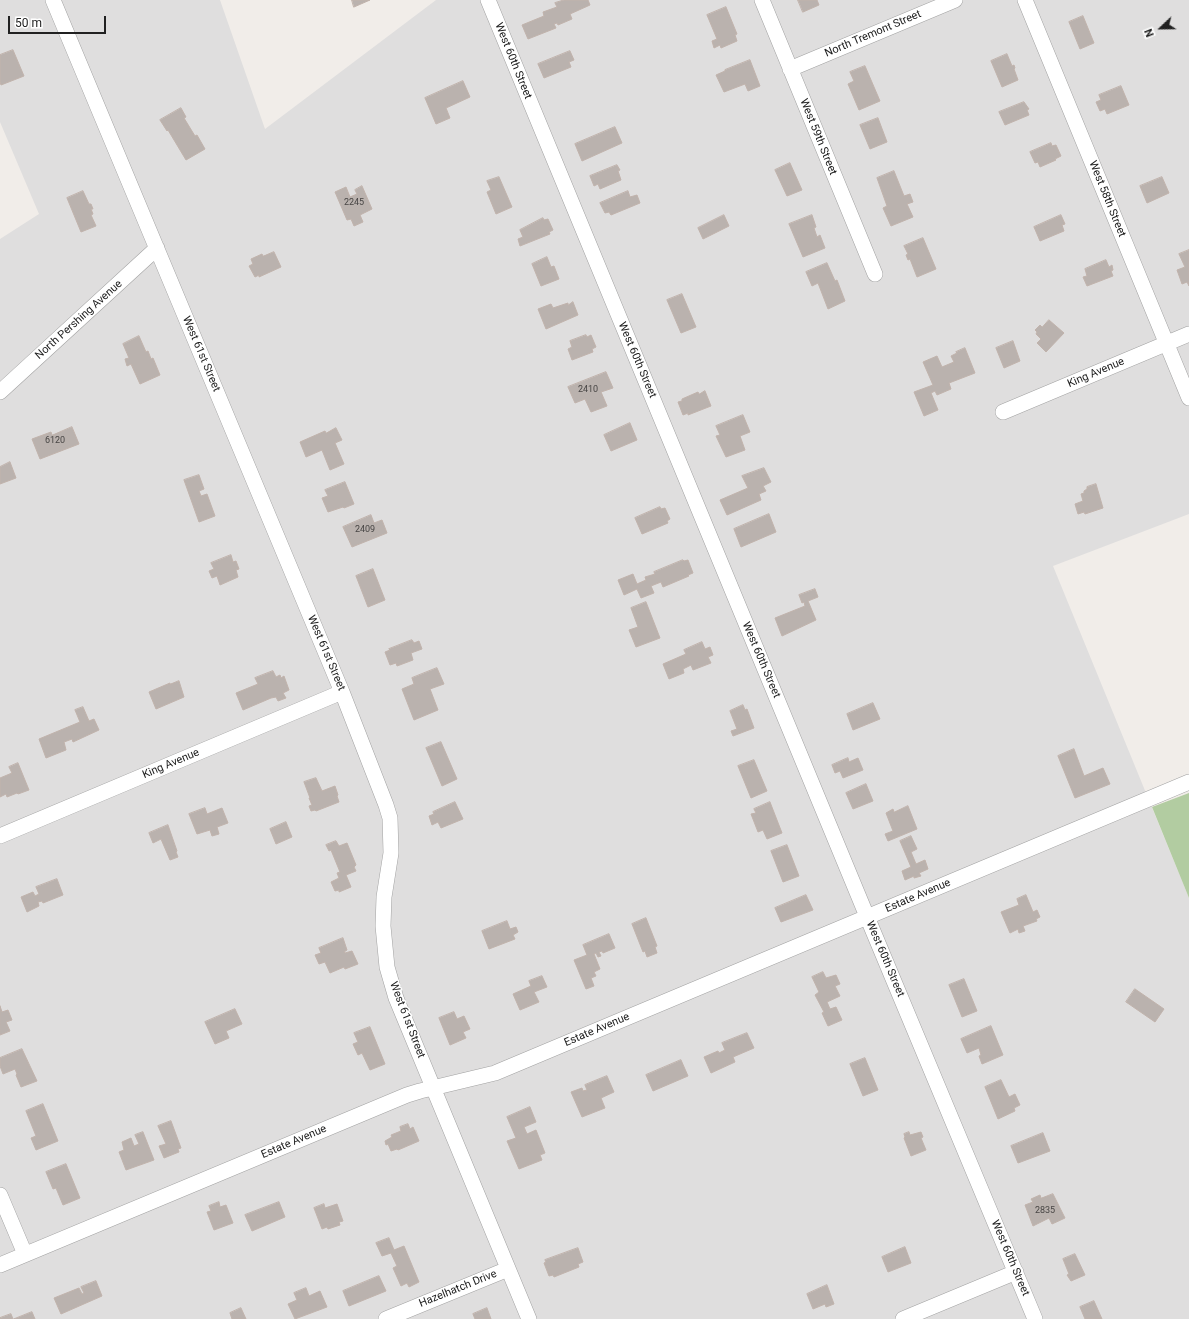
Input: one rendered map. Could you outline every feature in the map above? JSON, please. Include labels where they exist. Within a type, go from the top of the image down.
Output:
[{"type":"street","name":"West 61st Street","points":[[53,0],[374,772],[390,818],[391,858],[384,897],[383,926],[385,956],[388,972],[396,998],[529,1319]]},
{"type":"street","name":"West 60th Street","points":[[488,0],[1035,1319]]},
{"type":"street","name":"West 59th Street","points":[[762,0],[875,274]]},
{"type":"street","name":"North Tremont Street","points":[[790,69],[955,0]]},
{"type":"street","name":"West 58th Street","points":[[1025,0],[1189,398]]},
{"type":"street","name":"North Pershing Avenue","points":[[0,392],[157,248]]},
{"type":"street","name":"King Avenue","points":[[1003,412],[1189,334]]},
{"type":"street","name":"King Avenue","points":[[0,836],[342,692]]},
{"type":"street","name":"Estate Avenue","points":[[0,1265],[407,1095],[495,1072],[1189,782]]},
{"type":"street","points":[[0,1195],[25,1254]]},
{"type":"street","name":"Hazelhatch Drive","points":[[386,1319],[508,1269]]},
{"type":"street","points":[[903,1319],[1016,1272]]},
{"type":"shaded area","points":[[0,0],[220,0],[265,129],[436,0],[1189,0],[1189,514],[1053,566],[1189,898],[1189,1319],[0,1319],[0,239],[39,214],[0,122]]},
{"type":"green space","points":[[1189,793],[1189,898],[1152,807]]},
{"type":"building","points":[[352,0],[370,0],[354,7]]},
{"type":"building","points":[[564,0],[588,0],[590,5],[570,14],[572,19],[558,25],[557,23],[554,24],[556,28],[528,39],[522,25],[544,16],[543,12],[557,7],[555,3]]},
{"type":"building","points":[[798,0],[817,0],[819,5],[803,12]]},
{"type":"building","points":[[726,7],[737,34],[735,35],[737,41],[721,48],[720,45],[714,48],[712,41],[717,39],[707,15]]},
{"type":"building","points":[[1083,16],[1094,43],[1080,49],[1069,22]]},
{"type":"building","points":[[13,50],[24,76],[1,85],[0,55]]},
{"type":"building","points":[[570,51],[574,60],[569,62],[571,67],[544,78],[538,64]]},
{"type":"building","points":[[1007,54],[1012,66],[1014,65],[1018,80],[1002,87],[991,61]]},
{"type":"building","points":[[750,60],[760,86],[748,91],[745,84],[724,92],[716,75]]},
{"type":"building","points":[[865,66],[880,101],[859,110],[848,84],[854,81],[850,72]]},
{"type":"building","points":[[463,81],[470,97],[446,108],[450,118],[436,124],[425,98]]},
{"type":"building","points":[[1121,86],[1129,105],[1107,114],[1105,109],[1100,111],[1096,102],[1101,100],[1099,95]]},
{"type":"building","points":[[1024,102],[1029,109],[1027,110],[1029,115],[1005,125],[999,112]]},
{"type":"building","points":[[181,108],[186,117],[184,118],[195,136],[197,135],[205,149],[186,160],[168,130],[167,131],[160,120]]},
{"type":"building","points":[[878,118],[887,142],[870,149],[860,125]]},
{"type":"building","points":[[615,127],[622,143],[582,161],[575,144]]},
{"type":"building","points":[[1051,143],[1052,146],[1056,145],[1061,156],[1055,159],[1056,160],[1040,167],[1038,162],[1035,163],[1030,152]]},
{"type":"building","points":[[790,163],[802,190],[787,196],[775,170]]},
{"type":"building","points":[[617,165],[620,170],[618,171],[621,180],[600,189],[598,184],[594,186],[590,176]]},
{"type":"building","points":[[894,171],[904,196],[910,194],[913,202],[907,204],[913,217],[891,226],[883,208],[887,206],[877,178]]},
{"type":"building","points":[[499,177],[512,207],[496,214],[487,192],[491,190],[487,181]]},
{"type":"building","points":[[1162,177],[1169,193],[1147,203],[1140,186]]},
{"type":"building","points":[[362,186],[372,209],[360,215],[363,222],[354,226],[351,219],[347,220],[335,192],[346,187],[350,197],[357,194],[355,190]]},
{"type":"building","points":[[83,191],[93,209],[91,209],[93,214],[91,215],[96,226],[81,232],[67,198]]},
{"type":"building","points":[[628,191],[630,197],[637,195],[640,203],[611,215],[609,212],[605,213],[600,203]]},
{"type":"building","points":[[724,215],[729,226],[703,239],[698,228]]},
{"type":"building","points":[[812,215],[816,227],[814,228],[817,237],[820,235],[825,248],[803,257],[789,224]]},
{"type":"building","points":[[1061,215],[1065,224],[1062,225],[1064,231],[1040,241],[1034,227]]},
{"type":"building","points":[[543,218],[544,220],[548,219],[553,230],[549,232],[550,234],[520,246],[518,239],[523,237],[520,230]]},
{"type":"building","points":[[923,238],[936,269],[917,277],[910,259],[908,260],[906,255],[908,254],[904,246]]},
{"type":"building","points":[[1189,250],[1189,286],[1187,282],[1182,284],[1177,270],[1185,267],[1179,254]]},
{"type":"building","points":[[274,252],[281,267],[259,277],[259,275],[255,277],[249,266],[253,264],[251,259],[262,254],[263,256]]},
{"type":"building","points":[[547,257],[551,267],[554,266],[559,279],[541,286],[532,264]]},
{"type":"building","points":[[1106,260],[1109,267],[1112,265],[1113,270],[1111,271],[1113,276],[1087,286],[1083,277],[1087,276],[1085,269]]},
{"type":"building","points":[[827,263],[835,281],[837,280],[845,301],[828,309],[818,283],[812,286],[806,272]]},
{"type":"building","points":[[682,294],[696,327],[681,333],[667,300]]},
{"type":"building","points":[[573,302],[578,315],[546,329],[538,309],[551,304],[553,308],[568,303],[568,305]]},
{"type":"building","points":[[1049,320],[1064,333],[1046,352],[1037,343],[1041,339],[1036,334],[1037,332],[1035,330],[1040,325],[1042,327]]},
{"type":"building","points":[[586,335],[587,337],[591,335],[596,347],[592,349],[593,352],[572,360],[568,349],[572,347],[570,341]]},
{"type":"building","points":[[139,336],[146,352],[148,351],[151,359],[153,358],[160,375],[140,384],[131,364],[127,366],[125,359],[129,358],[123,344]]},
{"type":"building","points":[[1013,341],[1020,361],[1004,368],[996,348]]},
{"type":"building","points":[[965,348],[975,373],[949,383],[951,389],[937,395],[935,391],[931,393],[938,410],[924,416],[914,392],[933,385],[923,362],[937,356],[942,367],[954,362],[951,356]]},
{"type":"building","points":[[606,372],[613,388],[601,392],[607,406],[591,412],[585,399],[575,403],[568,387]]},
{"type":"building","points":[[705,391],[711,406],[688,415],[688,413],[683,415],[678,402],[698,392],[699,394]]},
{"type":"building","points":[[743,415],[750,432],[740,436],[745,450],[726,457],[716,436],[720,435],[716,426]]},
{"type":"building","points":[[630,423],[637,440],[611,451],[604,435]]},
{"type":"building","points":[[72,427],[79,444],[40,459],[32,439],[51,432],[52,435]]},
{"type":"building","points":[[336,428],[342,440],[335,443],[344,464],[330,470],[322,450],[306,457],[300,442]]},
{"type":"building","points":[[10,462],[16,478],[0,484],[0,467]]},
{"type":"building","points":[[764,468],[771,482],[763,486],[766,491],[759,494],[761,500],[727,515],[720,500],[748,488],[742,476]]},
{"type":"building","points":[[199,475],[204,489],[199,491],[201,496],[207,494],[215,516],[199,522],[184,480]]},
{"type":"building","points":[[345,482],[354,504],[328,512],[322,498],[328,496],[325,490]]},
{"type":"building","points":[[1096,484],[1103,508],[1085,514],[1084,512],[1078,514],[1075,504],[1083,501],[1081,494],[1084,493],[1087,487]]},
{"type":"building","points":[[660,507],[661,509],[665,508],[670,519],[667,521],[668,523],[642,534],[635,518]]},
{"type":"building","points":[[769,514],[776,532],[741,547],[734,529]]},
{"type":"building","points":[[371,515],[374,523],[382,520],[387,533],[352,547],[343,527]]},
{"type":"building","points":[[231,555],[233,562],[236,561],[239,569],[236,570],[238,577],[220,585],[217,576],[212,578],[209,571],[214,569],[211,563]]},
{"type":"building","points":[[683,560],[688,560],[693,573],[688,575],[689,576],[663,587],[661,582],[651,586],[654,593],[641,598],[637,589],[624,595],[618,580],[633,574],[637,584],[646,580],[645,577],[655,574],[654,572]]},
{"type":"building","points":[[373,569],[385,600],[368,607],[356,576]]},
{"type":"building","points":[[815,589],[818,597],[808,601],[816,620],[782,636],[775,618],[805,606],[799,595]]},
{"type":"building","points":[[646,602],[660,638],[636,647],[629,630],[638,627],[631,608]]},
{"type":"building","points":[[412,640],[414,643],[419,641],[422,649],[411,653],[413,660],[397,666],[396,663],[390,665],[385,652]]},
{"type":"building","points":[[702,642],[705,649],[710,647],[713,655],[708,657],[711,663],[693,670],[691,665],[683,669],[684,673],[669,679],[663,664],[686,654],[684,650]]},
{"type":"building","points":[[437,668],[444,684],[430,689],[438,710],[414,720],[402,689],[414,684],[412,678]]},
{"type":"building","points":[[273,671],[276,677],[280,675],[281,678],[284,676],[289,690],[283,693],[286,698],[278,701],[276,697],[271,698],[243,710],[236,693],[258,684],[255,678]]},
{"type":"building","points":[[179,681],[184,697],[156,709],[149,692],[170,683]]},
{"type":"building","points":[[873,703],[880,719],[853,730],[847,714]]},
{"type":"building","points":[[743,705],[745,710],[747,709],[754,728],[733,736],[731,731],[737,729],[730,711]]},
{"type":"building","points":[[83,707],[89,721],[94,719],[99,730],[73,742],[72,739],[64,742],[66,750],[46,758],[39,739],[80,722],[75,710]]},
{"type":"building","points":[[441,742],[457,779],[442,786],[426,748]]},
{"type":"building","points":[[1074,749],[1084,776],[1103,768],[1110,784],[1075,798],[1058,756]]},
{"type":"building","points":[[848,758],[849,762],[858,758],[863,770],[843,778],[840,771],[835,773],[832,765]]},
{"type":"building","points":[[754,760],[767,791],[751,798],[738,766]]},
{"type":"building","points":[[18,763],[29,790],[7,797],[6,794],[0,797],[0,778],[12,773],[9,767]]},
{"type":"building","points":[[316,778],[322,791],[335,786],[339,802],[316,811],[311,811],[309,806],[312,805],[304,782]]},
{"type":"building","points":[[866,784],[873,801],[853,809],[846,793]]},
{"type":"building","points":[[455,802],[463,819],[441,828],[438,822],[432,825],[429,816],[434,814],[433,812]]},
{"type":"building","points":[[770,802],[782,833],[767,839],[763,830],[758,832],[751,814],[756,813],[754,809]]},
{"type":"building","points":[[908,806],[917,829],[888,841],[885,834],[893,831],[886,813],[893,809],[894,812]]},
{"type":"building","points":[[205,808],[207,814],[222,808],[228,823],[217,827],[219,834],[212,836],[210,830],[197,834],[189,814]]},
{"type":"building","points":[[286,822],[292,837],[276,844],[270,829]]},
{"type":"building","points":[[168,825],[178,857],[170,860],[161,839],[153,843],[149,833]]},
{"type":"building","points":[[911,836],[917,849],[911,852],[916,864],[925,860],[928,869],[919,873],[921,876],[914,878],[914,876],[905,880],[902,871],[911,867],[900,841]]},
{"type":"building","points":[[336,841],[339,846],[347,843],[356,865],[354,867],[356,871],[346,875],[351,887],[339,892],[339,890],[335,891],[331,882],[339,878],[337,873],[340,872],[331,850],[329,851],[326,845]]},
{"type":"building","points":[[787,845],[799,876],[783,882],[771,851]]},
{"type":"building","points":[[57,879],[63,895],[43,903],[42,901],[38,902],[39,906],[27,912],[21,897],[33,892],[35,896],[39,894],[36,887]]},
{"type":"building","points":[[806,895],[813,910],[781,922],[775,908]]},
{"type":"building","points":[[1026,895],[1033,912],[1037,910],[1040,917],[1036,919],[1037,921],[1023,926],[1025,931],[1019,933],[1018,929],[1010,933],[1001,912],[1019,905],[1017,899]]},
{"type":"building","points":[[646,918],[657,946],[655,947],[657,953],[647,957],[645,951],[643,952],[632,924]]},
{"type":"building","points":[[507,921],[510,929],[516,927],[518,932],[513,935],[515,939],[489,949],[482,931]]},
{"type":"building","points":[[609,934],[615,948],[603,953],[602,951],[599,952],[601,956],[598,957],[596,953],[594,954],[600,969],[594,972],[596,976],[591,978],[594,986],[586,989],[574,960],[587,955],[583,945]]},
{"type":"building","points":[[343,938],[347,950],[344,952],[352,951],[358,964],[345,969],[344,967],[330,973],[325,962],[319,964],[315,955],[321,953],[319,948]]},
{"type":"building","points":[[823,972],[826,978],[836,975],[840,984],[835,986],[840,996],[827,1002],[830,1009],[836,1007],[842,1020],[828,1026],[822,1013],[824,1012],[815,995],[819,992],[812,977]]},
{"type":"building","points":[[542,976],[547,987],[534,992],[539,1002],[520,1010],[513,994],[531,986],[529,981]]},
{"type":"building","points":[[964,979],[977,1011],[962,1017],[949,985]]},
{"type":"building","points":[[1135,989],[1164,1009],[1155,1022],[1126,1002]]},
{"type":"building","points":[[0,1006],[2,1012],[8,1010],[12,1020],[6,1022],[10,1031],[0,1035]]},
{"type":"building","points":[[235,1009],[242,1024],[226,1031],[229,1038],[215,1044],[205,1022]]},
{"type":"building","points":[[454,1012],[457,1019],[464,1016],[470,1029],[463,1032],[466,1038],[450,1045],[439,1018]]},
{"type":"building","points":[[991,1026],[1003,1055],[982,1064],[979,1056],[981,1055],[979,1048],[967,1053],[961,1039]]},
{"type":"building","points":[[370,1027],[385,1064],[370,1070],[362,1053],[358,1055],[353,1044],[358,1042],[354,1033]]},
{"type":"building","points":[[747,1033],[754,1048],[733,1057],[735,1062],[711,1073],[704,1057],[718,1051],[719,1053],[725,1050],[722,1043]]},
{"type":"building","points":[[22,1049],[37,1081],[21,1087],[15,1069],[3,1074],[0,1066],[0,1058]]},
{"type":"building","points":[[865,1058],[878,1090],[863,1096],[850,1064]]},
{"type":"building","points":[[681,1060],[688,1076],[653,1091],[646,1075]]},
{"type":"building","points":[[607,1076],[614,1092],[601,1098],[605,1108],[582,1117],[571,1092],[582,1088],[583,1091],[587,1090],[585,1085]]},
{"type":"building","points":[[1001,1080],[1009,1097],[1015,1094],[1020,1105],[1014,1108],[1015,1111],[998,1119],[985,1087]]},
{"type":"building","points":[[43,1104],[58,1141],[36,1150],[31,1138],[36,1136],[26,1111]]},
{"type":"building","points":[[530,1107],[536,1122],[524,1127],[527,1134],[536,1130],[545,1153],[540,1155],[542,1160],[519,1169],[507,1141],[516,1138],[507,1117]]},
{"type":"building","points":[[171,1121],[181,1148],[178,1149],[179,1152],[164,1158],[159,1146],[166,1144],[158,1126]]},
{"type":"building","points":[[408,1124],[410,1129],[413,1127],[419,1141],[398,1150],[391,1151],[388,1144],[386,1145],[385,1141],[392,1137],[391,1135],[401,1131],[400,1127]]},
{"type":"building","points":[[143,1132],[154,1160],[126,1170],[119,1152],[124,1150],[122,1142],[131,1138],[134,1146],[139,1144],[135,1135]]},
{"type":"building","points":[[909,1132],[910,1135],[921,1132],[923,1137],[921,1138],[926,1150],[911,1156],[904,1138],[904,1134]]},
{"type":"building","points":[[1043,1133],[1050,1151],[1018,1163],[1011,1146]]},
{"type":"building","points":[[66,1164],[80,1198],[63,1205],[56,1188],[53,1189],[46,1172]]},
{"type":"building","points":[[1053,1194],[1065,1218],[1052,1224],[1049,1218],[1033,1226],[1025,1205],[1033,1202],[1031,1199],[1040,1195],[1041,1198]]},
{"type":"building","points":[[219,1202],[220,1207],[226,1205],[233,1223],[214,1230],[207,1212],[211,1211],[209,1206]]},
{"type":"building","points":[[279,1202],[285,1217],[252,1231],[245,1215]]},
{"type":"building","points":[[324,1204],[325,1208],[337,1204],[343,1221],[339,1222],[340,1225],[328,1229],[327,1227],[322,1229],[314,1208]]},
{"type":"building","points":[[389,1238],[394,1250],[404,1246],[419,1282],[409,1287],[407,1283],[401,1286],[393,1268],[397,1266],[391,1253],[382,1256],[376,1243]]},
{"type":"building","points":[[905,1247],[911,1263],[888,1272],[882,1257]]},
{"type":"building","points":[[578,1248],[583,1262],[578,1264],[579,1267],[554,1277],[553,1275],[549,1276],[544,1263],[546,1262],[545,1260]]},
{"type":"building","points":[[1075,1254],[1085,1275],[1071,1281],[1067,1275],[1069,1274],[1063,1259]]},
{"type":"building","points":[[379,1276],[386,1291],[349,1306],[343,1291]]},
{"type":"building","points":[[96,1281],[102,1296],[61,1314],[54,1298],[79,1288],[82,1294],[84,1293],[81,1287]]},
{"type":"building","points":[[827,1285],[834,1304],[826,1307],[825,1304],[813,1309],[807,1294]]},
{"type":"building","points":[[306,1288],[309,1296],[320,1291],[327,1307],[295,1319],[288,1304],[297,1300],[294,1293]]},
{"type":"building","points":[[1094,1301],[1102,1319],[1085,1319],[1080,1307]]},
{"type":"building","points":[[241,1308],[246,1319],[232,1319],[230,1313]]},
{"type":"building","points":[[487,1308],[491,1319],[475,1319],[473,1314]]},
{"type":"building","points":[[32,1312],[35,1319],[14,1319]]},
{"type":"building","points":[[11,1314],[13,1319],[0,1319],[0,1318]]}]
